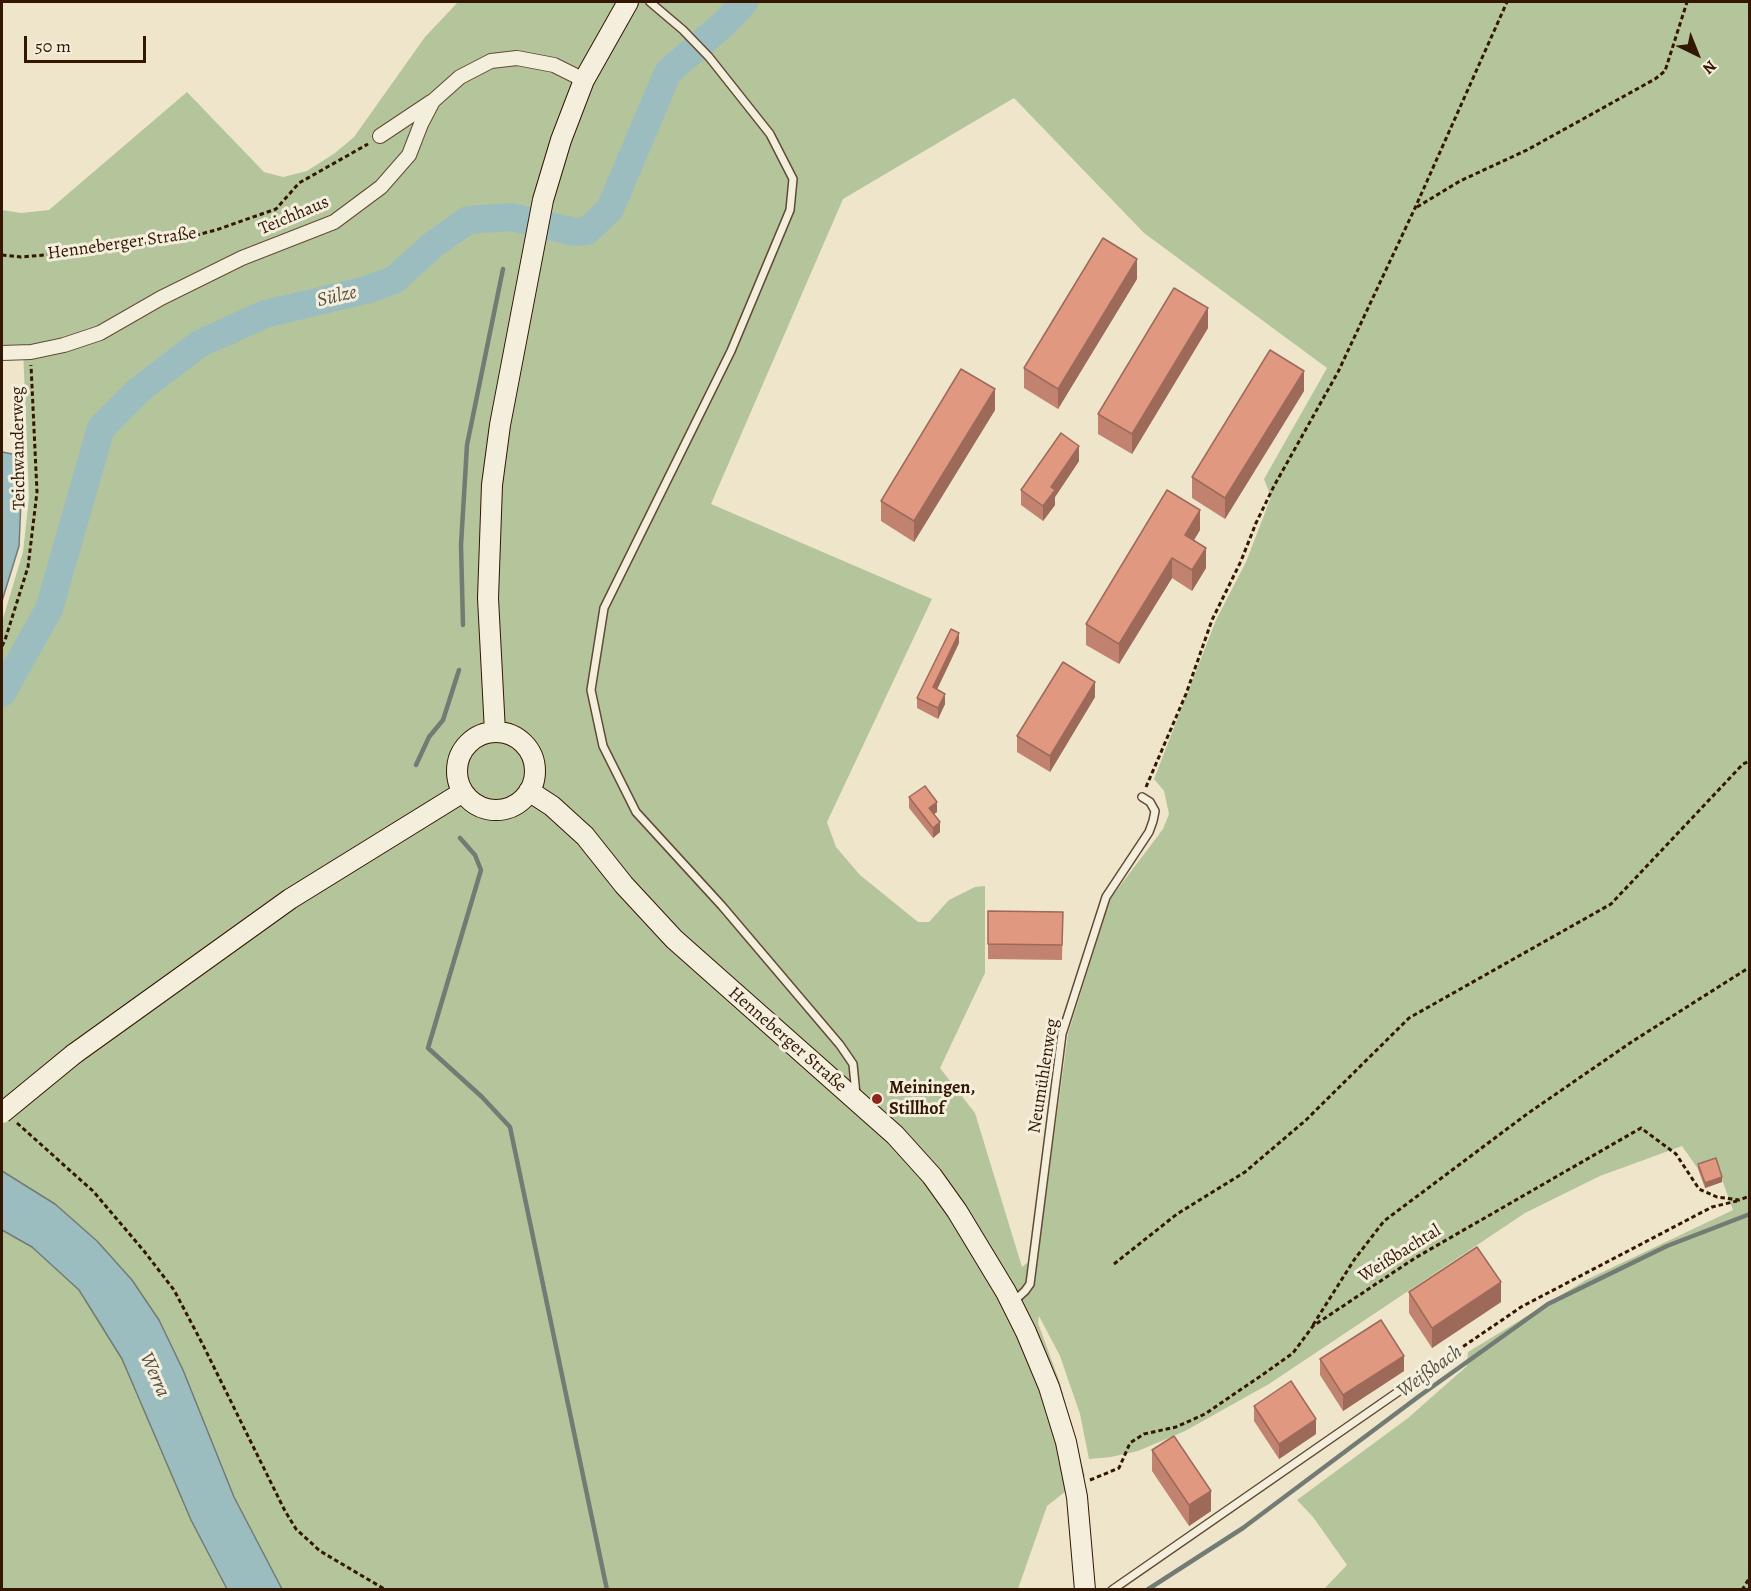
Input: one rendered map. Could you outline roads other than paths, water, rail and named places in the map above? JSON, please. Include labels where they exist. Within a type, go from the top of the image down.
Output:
[{"type":"main road","points":[[495,732],[488,598],[492,484],[500,425],[543,200],[561,140],[584,80],[628,2]]},
{"type":"main road","points":[[495,732],[514,736],[528,748],[533,759],[535,773],[529,791],[512,806],[494,810],[482,808],[471,802],[459,785],[456,772],[458,758],[475,738],[495,732]]},
{"type":"main road","name":"Henneberger Straße","points":[[529,791],[552,806],[585,836],[624,885],[675,939],[857,1100],[932,1176],[980,1246],[1026,1332],[1049,1387],[1065,1442],[1074,1486],[1082,1542],[1085,1590]]},
{"type":"main road","points":[[9,1118],[74,1054],[290,899],[463,792]]},
{"type":"street","name":"Teichhaus","points":[[2,353],[31,352],[64,345],[100,333],[161,298],[242,258],[334,222],[381,187],[409,155],[433,101],[460,77],[491,61],[517,58],[554,65],[584,80]]},
{"type":"street","points":[[380,136],[433,101]]},
{"type":"lane","points":[[650,2],[683,30],[709,57],[770,134],[793,179],[790,210],[730,351],[604,608],[591,690],[603,746],[636,812],[722,906],[840,1046],[853,1064],[857,1100]]},
{"type":"lane","name":"Neumühlenweg","points":[[1011,1303],[1030,1284],[1062,1034],[1106,897],[1154,821],[1155,811],[1150,802],[1142,797]]},
{"type":"lane","points":[[1112,1590],[1418,1378]]},
{"type":"water","points":[[2,452],[23,456],[19,546],[2,601]]},
{"type":"water","name":"Werra","points":[[2,1171],[55,1204],[97,1241],[132,1280],[159,1320],[183,1370],[234,1497],[282,1589],[227,1589],[191,1520],[122,1359],[79,1290],[32,1247],[2,1230]]},
{"type":"waterway","name":"Sülze","points":[[2,693],[49,609],[101,428],[139,390],[199,344],[265,314],[366,290],[394,280],[434,244],[468,220],[511,217],[575,232],[587,231],[610,209],[668,72],[725,23],[744,2]]},
{"type":"waterway","points":[[463,625],[461,545],[467,445],[503,269]]},
{"type":"waterway","points":[[416,765],[429,737],[443,720],[459,670]]},
{"type":"waterway","points":[[460,838],[475,855],[481,870],[428,1048],[482,1097],[510,1127],[607,1590]]},
{"type":"waterway","name":"Weißbach","points":[[1147,1590],[1243,1528],[1418,1397],[1548,1304],[1667,1246],[1750,1214]]},
{"type":"place","name":"Meiningen, Stillhof","points":[[877,1099]]}]
